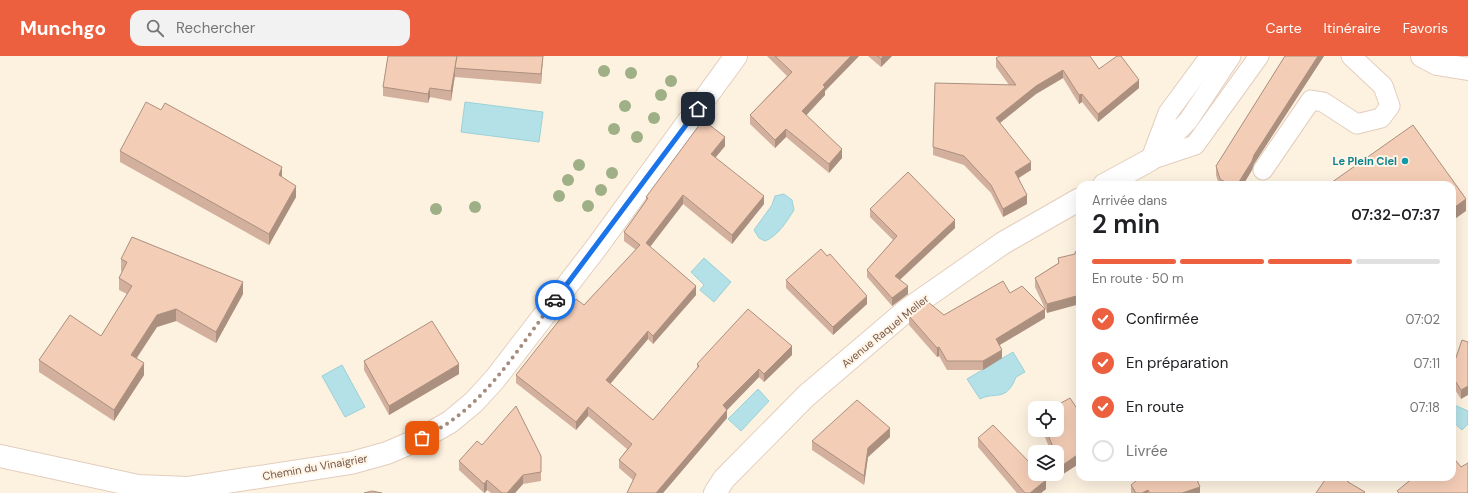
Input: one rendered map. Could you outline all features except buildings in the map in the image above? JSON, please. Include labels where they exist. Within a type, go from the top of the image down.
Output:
[{"type":"street","name":"Chemin du Vinaigrier","points":[[0,456],[138,486],[187,488],[351,463],[387,453],[422,438],[450,422],[474,402],[495,379],[596,248],[736,56]]},
{"type":"street","points":[[1422,56],[1437,64],[1468,69]]},
{"type":"street","points":[[1111,181],[1150,160]]},
{"type":"street","name":"Avenue Raquel Meller","points":[[714,493],[724,480],[806,396],[907,310],[1003,243],[1076,201]]},
{"type":"lane","points":[[1150,160],[1168,113],[1210,56]]},
{"type":"lane","points":[[1150,160],[1188,121],[1231,56]]},
{"type":"lane","points":[[1150,160],[1195,145],[1259,56]]},
{"type":"lane","points":[[1263,170],[1311,100],[1323,102],[1357,124],[1381,118],[1390,106],[1383,86],[1351,56]]},
{"type":"water","points":[[465,102],[543,112],[539,142],[461,132]]},
{"type":"water","points":[[784,194],[792,200],[794,210],[778,232],[770,239],[765,241],[759,238],[754,230],[772,205],[775,196]]},
{"type":"water","points":[[704,258],[731,282],[714,302],[700,290],[704,285],[691,272]]},
{"type":"water","points":[[1013,352],[1025,372],[1016,377],[1012,385],[1004,393],[980,399],[967,379]]},
{"type":"water","points":[[342,365],[365,407],[345,417],[322,376]]},
{"type":"water","points":[[758,389],[769,401],[741,431],[728,419]]},
{"type":"water","points":[[1456,406],[1468,411],[1468,424],[1462,430],[1456,425]]},
{"type":"way so far","points":[[422,438],[450,422],[474,402],[495,379],[555,300]]},
{"type":"place","name":"Le Plein Ciel","points":[[1405,161]]},
{"type":"route","points":[[555,300],[596,248],[698,109]]}]
